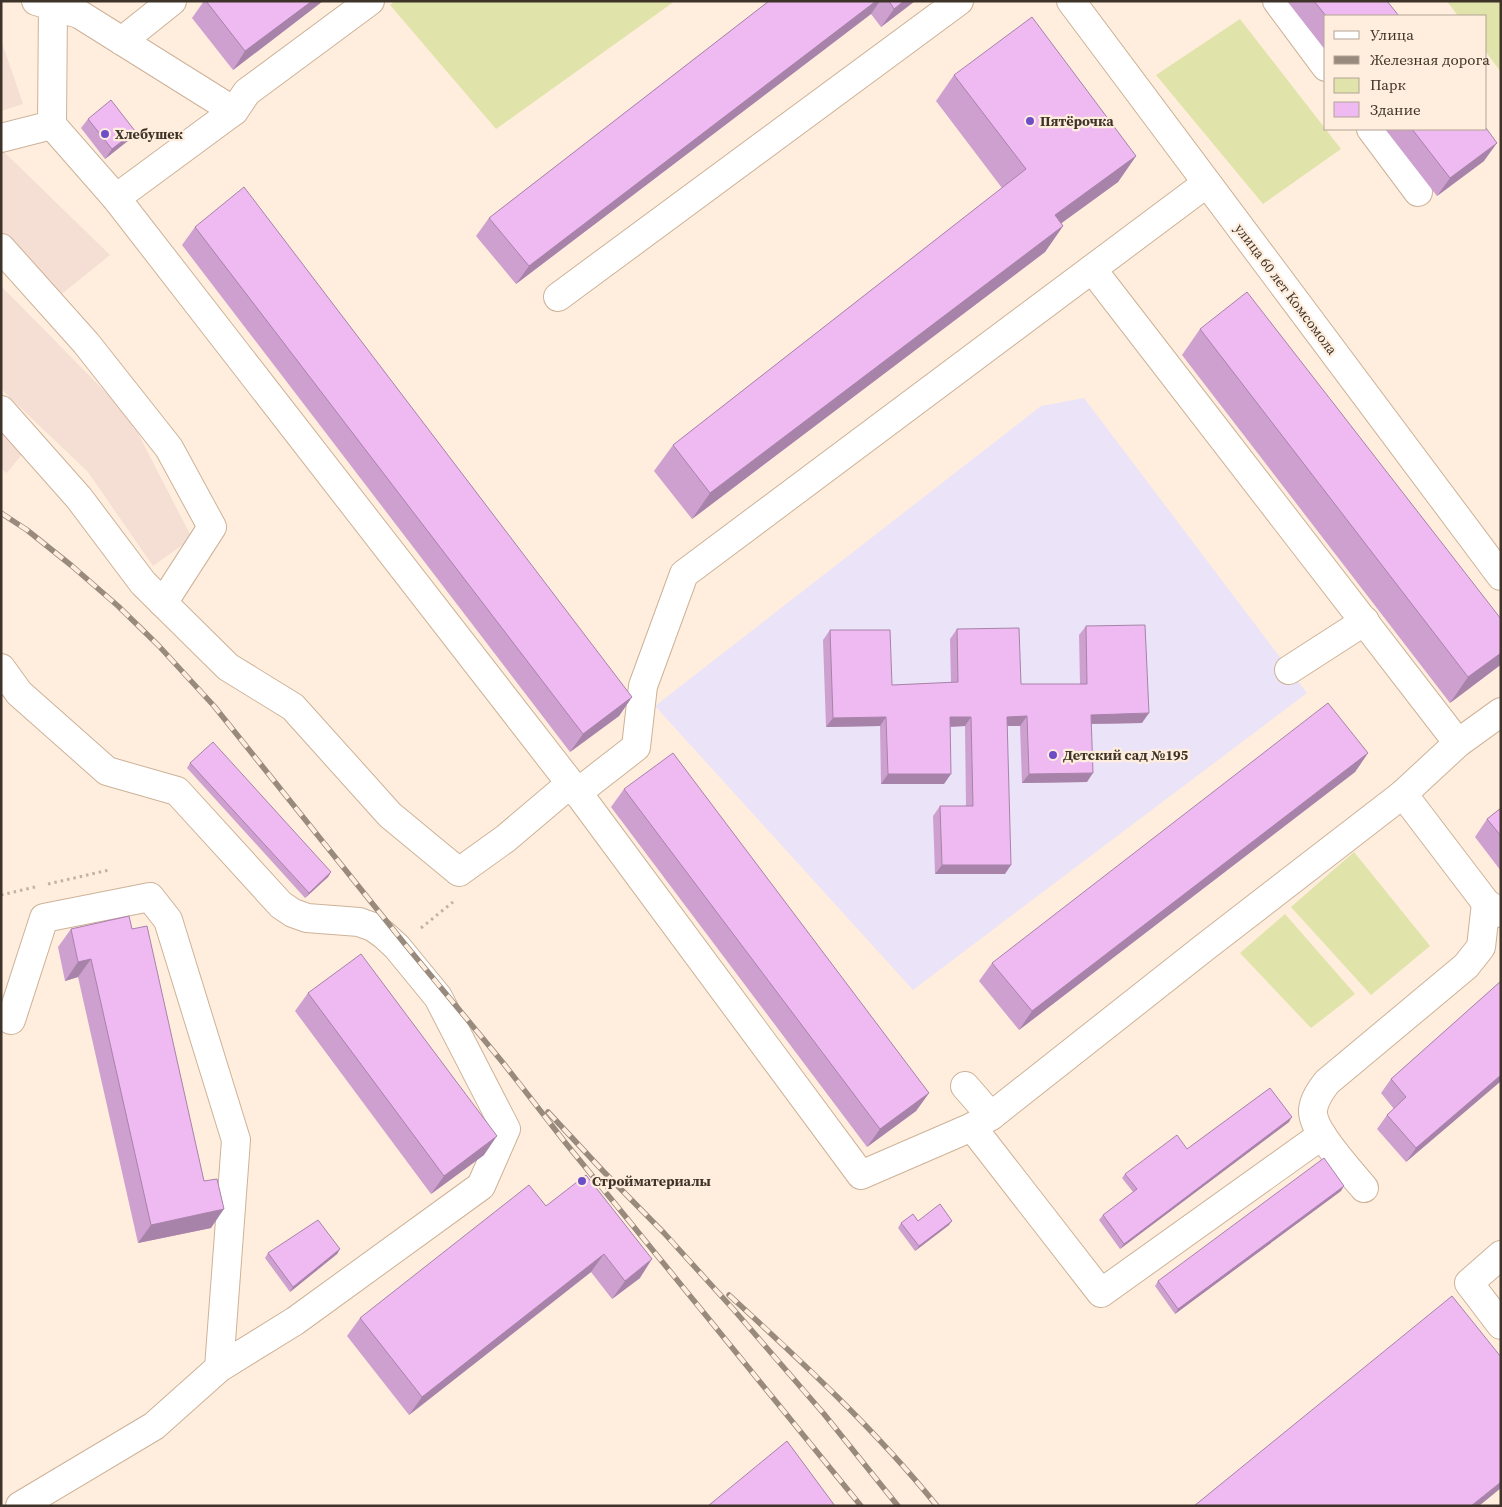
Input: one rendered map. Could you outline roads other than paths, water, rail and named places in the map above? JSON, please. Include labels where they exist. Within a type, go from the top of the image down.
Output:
[{"type":"street","points":[[122,41],[172,1]]},
{"type":"street","points":[[116,198],[234,111],[247,92],[370,1]]},
{"type":"street","points":[[558,297],[959,1]]},
{"type":"street","name":"улица 60 лет Комсомола","points":[[1071,1],[1501,576]]},
{"type":"street","points":[[1277,1],[1324,64]]},
{"type":"street","points":[[234,111],[79,14],[45,4],[52,125],[116,198],[574,788],[861,1175],[982,1121],[1403,794],[1458,743],[1501,712]]},
{"type":"street","points":[[1,138],[52,125]]},
{"type":"street","points":[[1372,130],[1418,192]]},
{"type":"street","points":[[1,410],[79,498],[143,583],[228,666],[293,707],[390,815],[459,872],[574,788],[636,747],[642,686],[684,574],[1207,183]]},
{"type":"street","points":[[1,248],[86,343],[169,448],[212,527],[163,603]]},
{"type":"street","points":[[1092,269],[1458,743]]},
{"type":"street","points":[[1289,670],[1365,621]]},
{"type":"street","points":[[1,668],[19,693],[107,771],[177,791],[281,904],[293,913],[306,918],[359,922],[373,927],[384,935],[397,947],[438,997],[506,1129],[481,1186],[295,1321],[219,1368],[154,1426],[20,1506]]},
{"type":"street","points":[[1364,1188],[1322,1135],[1314,1120],[1313,1109],[1320,1090],[1327,1082],[1466,966],[1481,947],[1493,908],[1403,794]]},
{"type":"street","points":[[11,1020],[44,918],[150,897],[168,920],[236,1140],[219,1368]]},
{"type":"street","points":[[965,1086],[982,1121],[1101,1294],[1322,1135]]},
{"type":"street","points":[[1501,1255],[1469,1283],[1501,1326]]},
{"type":"railway","points":[[1,513],[27,530],[118,606],[158,645],[214,706],[861,1506]]},
{"type":"railway","points":[[548,1112],[664,1233],[734,1310],[824,1414],[898,1506]]},
{"type":"railway","points":[[729,1295],[811,1371],[863,1423],[937,1506]]},
{"type":"place","name":"Пятёрочка","points":[[1030,121]]},
{"type":"place","name":"Хлебушек","points":[[105,134]]},
{"type":"place","name":"Детский сад №195","points":[[1053,755]]},
{"type":"place","name":"Стройматериалы","points":[[582,1181]]}]
